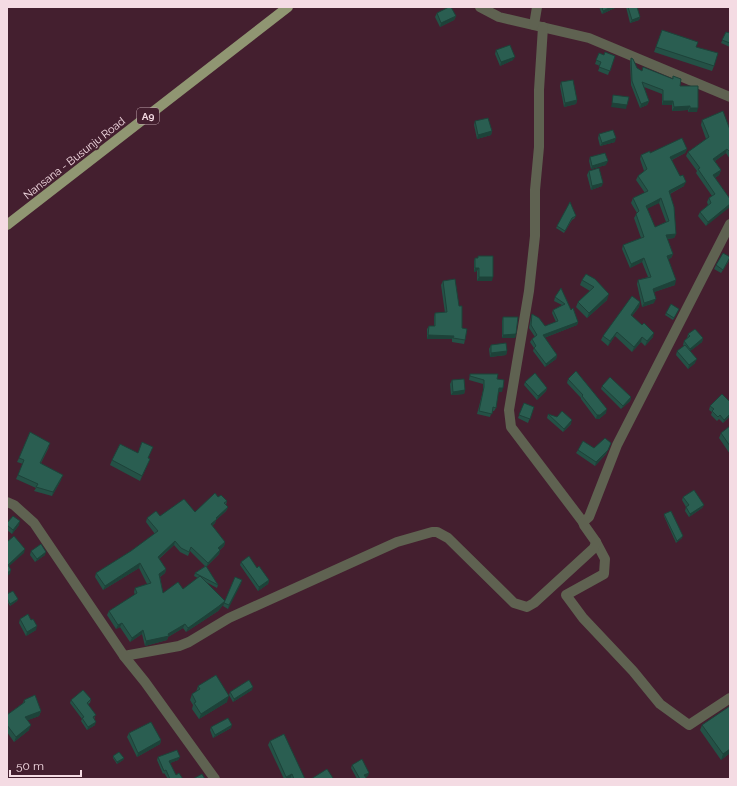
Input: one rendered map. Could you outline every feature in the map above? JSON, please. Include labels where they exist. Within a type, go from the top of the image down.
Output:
[{"type":"main road","name":"Nansana - Busunju Road","points":[[7,225],[288,7]]},
{"type":"street","points":[[480,7],[499,17],[589,38],[730,97]]},
{"type":"street","points":[[537,7],[539,26],[539,147],[535,190],[535,236],[529,291],[509,410],[511,427],[583,522],[605,558],[604,574],[566,595],[583,618],[633,671],[660,704],[689,725],[730,698]]},
{"type":"street","points":[[583,522],[589,517],[617,446],[730,224]]},
{"type":"street","points":[[7,502],[14,505],[34,523],[124,656],[145,682],[215,779]]},
{"type":"street","points":[[124,656],[179,646],[190,642],[229,618],[397,542],[432,532],[438,532],[448,538],[514,603],[527,607],[534,603],[594,548],[596,542]]},
{"type":"building","points":[[451,7],[456,16],[441,23],[437,13]]},
{"type":"building","points":[[602,7],[611,7],[603,11]]},
{"type":"building","points":[[628,7],[637,7],[640,17],[632,20]]},
{"type":"building","points":[[662,30],[698,42],[696,47],[718,53],[714,66],[656,47]]},
{"type":"building","points":[[726,32],[730,33],[730,43],[722,40]]},
{"type":"building","points":[[510,45],[515,57],[501,62],[496,50]]},
{"type":"building","points":[[605,52],[615,56],[610,71],[599,67],[601,62],[596,60],[599,53],[604,55]]},
{"type":"building","points":[[631,58],[633,59],[637,68],[642,71],[643,67],[673,79],[673,76],[681,79],[680,86],[698,86],[698,108],[690,108],[690,106],[674,107],[673,101],[663,101],[663,90],[642,82],[649,101],[641,104],[632,81]]},
{"type":"building","points":[[573,80],[577,100],[565,103],[561,82]]},
{"type":"building","points":[[613,95],[629,97],[627,105],[612,103]]},
{"type":"building","points":[[723,111],[730,130],[730,152],[727,149],[713,159],[721,170],[713,175],[730,199],[730,204],[708,222],[700,212],[711,203],[709,198],[715,194],[698,169],[700,168],[688,152],[709,137],[702,120]]},
{"type":"building","points":[[488,118],[492,131],[478,135],[475,121]]},
{"type":"building","points":[[613,130],[616,138],[602,143],[599,134]]},
{"type":"building","points":[[682,138],[687,149],[670,157],[680,176],[683,175],[686,182],[669,191],[674,207],[676,234],[666,235],[673,254],[667,256],[676,280],[653,289],[656,299],[644,303],[638,280],[651,277],[644,258],[631,264],[623,245],[644,237],[636,214],[639,211],[633,198],[648,191],[638,176],[647,169],[641,155],[650,151],[650,153]],"holes":[[[661,198],[669,221],[655,227],[646,206]]]},
{"type":"building","points":[[605,153],[608,161],[592,166],[590,157]]},
{"type":"building","points":[[599,168],[603,183],[592,186],[589,171]]},
{"type":"building","points":[[570,202],[576,216],[572,218],[565,231],[557,226]]},
{"type":"building","points":[[723,253],[730,257],[723,270],[716,265]]},
{"type":"building","points":[[478,256],[493,256],[493,277],[479,277],[479,268],[475,268],[475,258],[478,258]]},
{"type":"building","points":[[586,274],[595,279],[609,294],[589,313],[578,302],[594,287],[582,280]]},
{"type":"building","points":[[455,279],[459,306],[462,306],[462,328],[467,329],[465,340],[453,338],[454,336],[428,335],[429,326],[435,326],[435,313],[447,312],[443,281]]},
{"type":"building","points":[[561,288],[571,310],[573,308],[578,322],[543,335],[557,355],[546,364],[534,348],[536,346],[532,339],[537,335],[531,325],[532,314],[539,318],[545,326],[558,321],[553,310],[565,304],[555,297]]},
{"type":"building","points":[[632,296],[640,302],[631,315],[642,325],[644,323],[654,333],[647,341],[642,337],[634,347],[617,332],[610,341],[603,336]]},
{"type":"building","points":[[671,304],[679,309],[674,318],[666,313]]},
{"type":"building","points":[[503,317],[518,317],[516,334],[503,335]]},
{"type":"building","points":[[695,329],[703,338],[690,349],[684,341],[690,336],[688,334]]},
{"type":"building","points":[[506,343],[507,351],[491,353],[491,345]]},
{"type":"building","points":[[685,345],[697,359],[689,365],[677,351]]},
{"type":"building","points":[[576,371],[607,409],[600,415],[597,415],[582,396],[583,395],[568,379]]},
{"type":"building","points":[[535,373],[547,388],[538,396],[525,382]]},
{"type":"building","points":[[470,374],[498,374],[497,379],[504,380],[503,388],[499,388],[496,408],[493,407],[492,414],[479,411],[484,380],[470,376]]},
{"type":"building","points":[[610,377],[631,397],[623,406],[602,386]]},
{"type":"building","points":[[464,379],[465,390],[453,392],[452,380]]},
{"type":"building","points":[[722,394],[730,402],[730,414],[724,420],[720,415],[718,417],[712,411],[714,409],[710,406]]},
{"type":"building","points":[[524,403],[534,407],[530,419],[519,415]]},
{"type":"building","points":[[562,411],[572,420],[564,429],[548,414],[557,417]]},
{"type":"building","points":[[730,426],[730,446],[721,433]]},
{"type":"building","points":[[30,432],[50,443],[40,463],[63,475],[53,492],[36,487],[38,484],[18,475],[24,460],[19,458]]},
{"type":"building","points":[[605,438],[611,443],[608,450],[596,462],[578,450],[583,441],[594,448]]},
{"type":"building","points":[[142,442],[153,447],[148,458],[150,459],[142,476],[112,460],[120,444],[138,453]]},
{"type":"building","points":[[694,490],[704,505],[690,514],[686,507],[689,505],[683,497]]},
{"type":"building","points":[[215,493],[218,497],[221,495],[227,501],[224,503],[228,507],[211,524],[225,542],[218,548],[220,550],[208,563],[191,547],[189,552],[181,548],[175,541],[158,557],[166,569],[159,574],[163,593],[178,582],[183,589],[200,576],[225,601],[188,628],[185,624],[168,634],[169,636],[146,641],[143,630],[132,638],[122,623],[118,625],[109,611],[137,593],[135,588],[151,583],[140,563],[105,586],[96,573],[131,551],[158,531],[147,518],[156,511],[160,516],[184,499],[195,512]]},
{"type":"building","points":[[671,511],[683,536],[677,541],[664,514]]},
{"type":"building","points":[[13,516],[20,521],[13,530],[7,525],[7,523]]},
{"type":"building","points":[[14,536],[25,549],[8,565],[11,570],[7,573],[7,542]]},
{"type":"building","points":[[41,544],[46,552],[37,559],[31,551]]},
{"type":"building","points":[[249,556],[257,568],[259,566],[269,580],[259,587],[241,562]]},
{"type":"building","points":[[206,566],[218,585],[195,573]]},
{"type":"building","points":[[235,577],[242,580],[229,605],[224,603]]},
{"type":"building","points":[[13,591],[18,599],[10,604],[7,594]]},
{"type":"building","points":[[28,614],[37,626],[27,632],[20,619]]},
{"type":"building","points":[[216,675],[229,696],[201,714],[194,703],[196,702],[192,694],[200,689],[198,686]]},
{"type":"building","points":[[249,680],[253,687],[234,699],[230,692]]},
{"type":"building","points":[[83,690],[91,699],[87,703],[96,715],[93,717],[96,722],[88,727],[82,718],[84,717],[71,700]]},
{"type":"building","points":[[35,695],[41,711],[25,717],[31,725],[16,737],[7,725],[7,715],[25,702],[24,700]]},
{"type":"building","points":[[730,706],[730,749],[723,754],[702,725]]},
{"type":"building","points":[[228,718],[232,725],[215,735],[211,727]]},
{"type":"building","points":[[151,722],[161,740],[138,753],[129,733]]},
{"type":"building","points":[[284,734],[305,779],[294,779],[292,774],[286,777],[270,741]]},
{"type":"building","points":[[177,750],[180,757],[169,761],[176,775],[179,773],[183,779],[170,779],[166,770],[164,771],[158,757]]},
{"type":"building","points":[[119,752],[124,758],[117,762],[113,756]]},
{"type":"building","points":[[362,759],[369,773],[364,775],[367,779],[360,779],[352,765]]},
{"type":"building","points":[[327,769],[333,778],[332,779],[311,779]]},
{"type":"building","points":[[202,774],[205,779],[193,779]]}]
